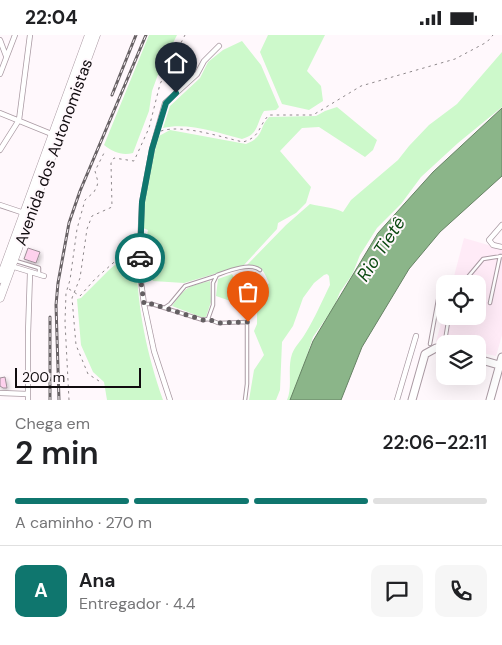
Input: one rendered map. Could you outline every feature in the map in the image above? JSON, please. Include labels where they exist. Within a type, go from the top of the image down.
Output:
[{"type":"main road","name":"Avenida dos Autonomistas","points":[[0,279],[56,134],[89,35]]},
{"type":"main road","name":"Avenida dos Autonomistas","points":[[0,298],[8,262],[24,213],[96,35]]},
{"type":"main road","points":[[412,400],[423,359],[431,346],[436,347]]},
{"type":"main road","points":[[490,400],[502,357]]},
{"type":"main road","points":[[486,361],[501,366]]},
{"type":"street","points":[[0,74],[2,62],[15,35]]},
{"type":"street","points":[[0,150],[19,120],[30,35]]},
{"type":"street","points":[[0,40],[6,57]]},
{"type":"street","points":[[170,400],[154,351],[144,304],[139,267],[142,202],[152,149],[166,103],[197,73],[204,61],[219,46]]},
{"type":"street","points":[[0,113],[56,134]]},
{"type":"street","points":[[0,205],[24,213]]},
{"type":"street","points":[[502,225],[490,238],[490,242],[502,247]]},
{"type":"street","points":[[8,262],[30,273],[44,276]]},
{"type":"street","points":[[28,400],[30,273]]},
{"type":"street","points":[[397,400],[416,336]]},
{"type":"street","points":[[0,393],[28,394]]},
{"type":"lane","points":[[470,275],[483,259],[501,256],[490,303]]},
{"type":"lane","points":[[8,262],[39,268],[38,275]]},
{"type":"lane","points":[[164,308],[170,304],[185,286],[236,269],[252,267],[260,270]]},
{"type":"lane","points":[[208,319],[214,305],[213,283],[217,275]]},
{"type":"lane","points":[[144,304],[152,304],[218,323],[248,322],[245,400]]},
{"type":"lane","points":[[431,346],[436,314]]},
{"type":"path","points":[[99,381],[88,374],[76,345],[72,298],[80,279],[87,229],[92,216],[112,207],[111,163],[114,158],[134,161],[149,129],[160,84],[185,35]]},
{"type":"path","points":[[157,132],[168,129],[185,130],[243,142],[252,139],[258,132],[262,121],[269,115],[313,115],[361,86],[455,59],[487,42],[493,35]]},
{"type":"path","points":[[70,400],[65,322],[66,293],[77,229],[85,200],[94,192],[97,186],[96,171],[105,151]]},
{"type":"path","points":[[68,288],[80,296],[94,279],[140,239]]},
{"type":"shaded area","points":[[149,35],[177,35],[160,69],[152,91],[149,111],[133,153],[118,153],[104,145]]},
{"type":"shaded area","points":[[268,35],[325,35],[307,71],[321,86],[323,101],[309,110],[282,104],[260,52]]},
{"type":"shaded area","points":[[242,41],[261,65],[279,107],[276,110],[264,111],[254,131],[242,139],[193,127],[163,128],[170,106],[200,78],[208,62],[223,50]]},
{"type":"shaded area","points":[[502,52],[502,107],[458,143],[421,177],[401,204],[377,228],[360,255],[352,275],[340,292],[334,307],[313,337],[297,400],[287,400],[290,389],[290,366],[293,351],[309,328],[330,285],[327,274],[314,283],[303,298],[293,326],[282,342],[280,390],[276,400],[249,400],[254,370],[264,355],[254,331],[257,324],[257,310],[216,296],[218,279],[232,274],[240,288],[249,298],[261,294],[269,283],[259,267],[247,265],[286,225],[310,204],[343,212],[351,200],[398,160],[429,125],[457,104]]},
{"type":"shaded area","points":[[337,107],[377,140],[373,150],[365,157],[319,127],[302,128],[280,151],[311,187],[306,203],[296,213],[278,223],[277,229],[244,265],[184,283],[153,281],[144,262],[148,230],[143,228],[148,182],[159,136],[170,130],[246,144],[259,135],[269,117],[316,116]]},
{"type":"shaded area","points":[[464,238],[502,249],[502,335],[496,356],[486,354],[486,335],[438,335],[440,325],[486,325],[486,275],[454,275]]},
{"type":"shaded area","points":[[137,247],[138,286],[143,325],[151,363],[163,400],[107,400],[104,382],[93,372],[81,345],[77,299],[81,298],[110,269]]},
{"type":"shaded area","points":[[210,281],[211,302],[206,317],[201,317],[172,306],[188,288]]},
{"type":"water","name":"Rio Tietê","points":[[502,108],[502,176],[440,232],[409,269],[362,347],[341,400],[290,400],[313,341],[378,233],[433,172]]},
{"type":"building","points":[[28,248],[40,252],[36,263],[24,259]]},
{"type":"building","points":[[5,377],[7,388],[3,388],[0,386],[0,378]]},
{"type":"railway","points":[[112,95],[136,35]]},
{"type":"railway","points":[[59,400],[56,305],[69,223],[80,191],[146,35]]},
{"type":"railway","points":[[50,317],[50,400]]},
{"type":"way so far","points":[[140,258],[139,267],[144,304],[152,304],[196,319],[208,319],[218,323],[248,322]]},
{"type":"route","points":[[140,258],[142,202],[152,149],[166,103],[176,93]]}]
